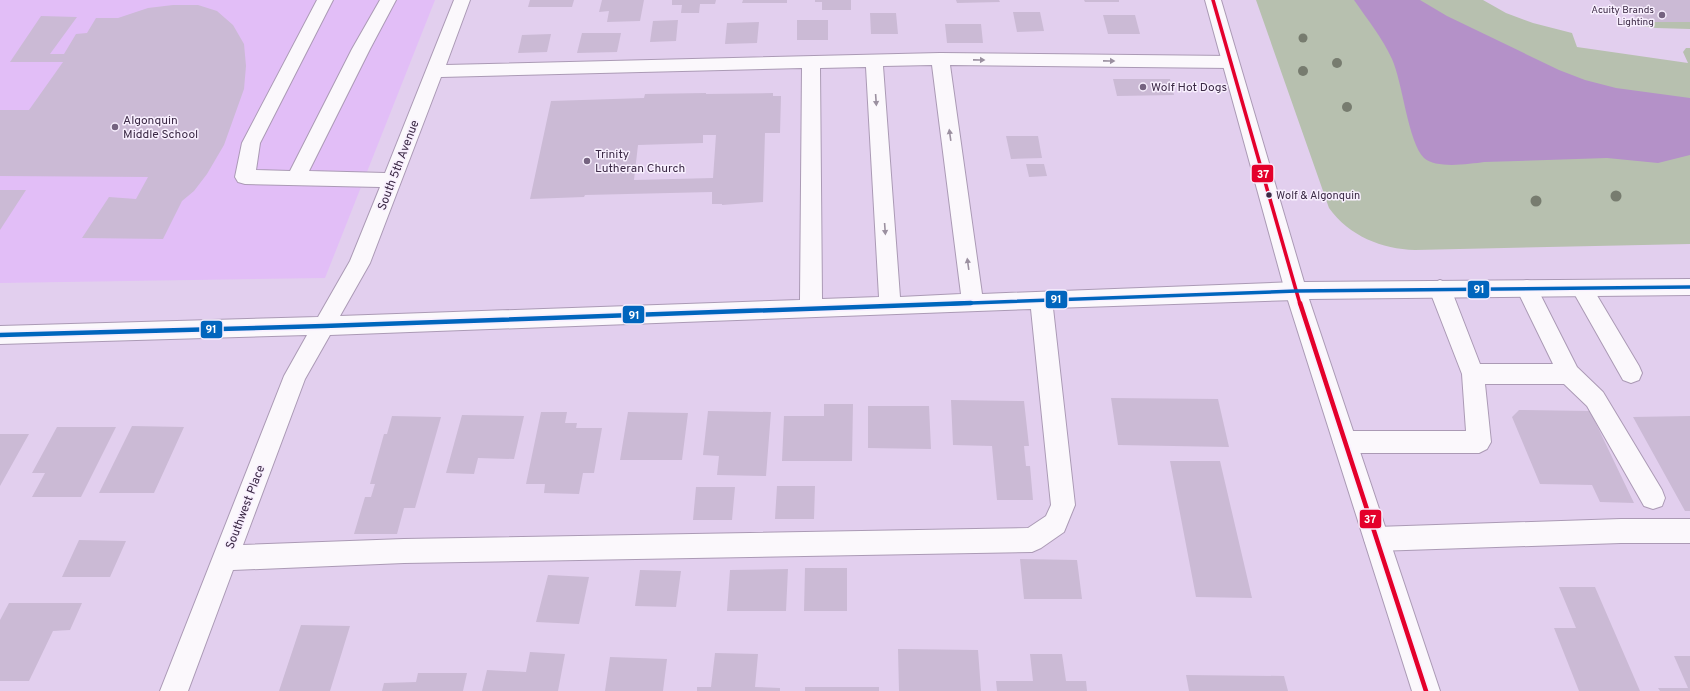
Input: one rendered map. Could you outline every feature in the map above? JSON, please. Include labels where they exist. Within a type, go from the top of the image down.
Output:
[{"type":"street","points":[[326,0],[251,143],[245,177],[392,180]]},
{"type":"street","points":[[296,178],[361,49],[388,0]]},
{"type":"street","name":"South 5th Avenue","points":[[324,326],[360,263],[462,0]]},
{"type":"street","points":[[1213,0],[1296,290],[1426,691]]},
{"type":"street","points":[[435,71],[940,59],[1230,62]]},
{"type":"street","points":[[940,59],[973,302]]},
{"type":"street","points":[[874,61],[890,305]]},
{"type":"street","points":[[811,62],[811,308]]},
{"type":"street","points":[[0,335],[324,326],[1296,290],[1690,286]]},
{"type":"street","points":[[1527,288],[1569,374],[1595,399],[1653,498]]},
{"type":"street","points":[[1582,288],[1631,373]]},
{"type":"street","points":[[1345,442],[1479,442],[1473,374],[1440,289]]},
{"type":"street","points":[[225,558],[412,551],[1032,540],[1055,524],[1063,505],[1041,300]]},
{"type":"street","name":"Southwest Place","points":[[174,691],[296,376],[324,326]]},
{"type":"street","points":[[1473,374],[1569,374]]},
{"type":"street","points":[[1376,539],[1621,531],[1690,531]]},
{"type":"shaded area","points":[[0,0],[435,0],[325,278],[0,283]]},
{"type":"shaded area","points":[[1354,0],[1420,0],[1447,16],[1559,70],[1585,80],[1616,88],[1690,98],[1690,155],[1658,163],[1607,158],[1484,162],[1453,165],[1436,164],[1429,161],[1424,158],[1418,150],[1414,139],[1392,59],[1379,36]]},
{"type":"green space","points":[[1256,0],[1483,0],[1506,13],[1533,23],[1572,33],[1577,47],[1688,63],[1683,52],[1686,48],[1690,48],[1690,244],[1415,250],[1379,244],[1356,233],[1337,218],[1329,208]]},
{"type":"green space","points":[[1639,22],[1690,22],[1690,29],[1641,26]]},
{"type":"building","points":[[530,0],[574,0],[572,7],[528,7]]},
{"type":"building","points":[[602,0],[644,0],[640,21],[607,22],[609,11],[599,12]]},
{"type":"building","points":[[672,0],[716,0],[715,4],[700,4],[699,13],[681,13],[682,5],[672,5]]},
{"type":"building","points":[[743,0],[787,0],[787,3],[742,3]]},
{"type":"building","points":[[815,0],[851,0],[851,10],[822,10],[822,2],[815,2]]},
{"type":"building","points":[[956,0],[999,0],[1000,2],[957,3]]},
{"type":"building","points":[[1084,0],[1119,0],[1119,2],[1085,2]]},
{"type":"building","name":"Acuity Brands Lighting","points":[[1609,0],[1690,0],[1690,22],[1639,22],[1629,8],[1615,8]]},
{"type":"building","name":"Algonquin Middle School","points":[[173,5],[198,5],[217,11],[233,25],[244,44],[246,66],[244,89],[224,145],[207,174],[194,191],[182,201],[163,239],[82,238],[109,197],[136,199],[148,177],[0,176],[0,110],[29,110],[63,62],[10,62],[41,16],[77,17],[50,54],[64,54],[76,34],[87,33],[96,18],[118,18],[148,8]]},
{"type":"building","points":[[1013,12],[1040,12],[1044,31],[1017,32]]},
{"type":"building","points":[[870,13],[896,13],[898,34],[871,34]]},
{"type":"building","points":[[1103,15],[1135,15],[1140,34],[1108,34]]},
{"type":"building","points":[[678,20],[676,41],[650,42],[653,21]]},
{"type":"building","points":[[797,20],[828,20],[828,40],[797,40]]},
{"type":"building","points":[[759,22],[757,43],[725,44],[727,23]]},
{"type":"building","points":[[945,24],[981,24],[983,43],[947,43]]},
{"type":"building","points":[[582,33],[621,33],[617,52],[577,53]]},
{"type":"building","points":[[551,34],[547,52],[518,53],[522,35]]},
{"type":"building","name":"Wolf Hot Dogs","points":[[1113,79],[1170,79],[1174,95],[1117,96]]},
{"type":"building","name":"Trinity Lutheran Church","points":[[773,93],[773,96],[781,96],[780,133],[765,133],[763,202],[722,205],[712,204],[712,192],[585,195],[584,197],[530,199],[551,101],[644,98],[645,94]],"holes":[[[703,135],[716,135],[713,178],[634,180],[638,145],[703,143]]]},
{"type":"building","points":[[1006,136],[1038,136],[1042,158],[1011,159]]},
{"type":"building","points":[[1026,164],[1044,164],[1047,176],[1029,177]]},
{"type":"building","points":[[0,190],[26,190],[0,230]]},
{"type":"building","points":[[1111,398],[1218,399],[1229,447],[1118,445]]},
{"type":"building","points":[[951,400],[1024,401],[1029,446],[1024,446],[1026,466],[1030,466],[1033,500],[997,500],[992,446],[953,445]]},
{"type":"building","points":[[824,404],[853,404],[852,461],[782,461],[784,416],[824,416]]},
{"type":"building","points":[[868,406],[929,406],[931,449],[868,448]]},
{"type":"building","points":[[1519,410],[1590,411],[1634,503],[1600,502],[1592,485],[1540,484],[1512,417]]},
{"type":"building","points":[[708,411],[771,412],[766,476],[717,475],[719,456],[703,455]]},
{"type":"building","points":[[541,412],[567,412],[565,423],[577,423],[576,428],[602,428],[594,473],[583,473],[579,494],[544,493],[545,484],[526,484]]},
{"type":"building","points":[[628,412],[688,413],[682,460],[620,460]]},
{"type":"building","points":[[462,415],[524,416],[514,459],[478,458],[474,474],[446,473]]},
{"type":"building","points":[[392,416],[441,417],[415,508],[404,508],[397,534],[354,534],[365,497],[371,497],[375,484],[370,484],[384,434],[387,434]]},
{"type":"building","points":[[1690,416],[1690,511],[1685,511],[1633,417]]},
{"type":"building","points":[[132,426],[184,427],[154,493],[99,493]]},
{"type":"building","points":[[57,427],[116,427],[81,497],[32,497],[45,473],[32,473]]},
{"type":"building","points":[[0,434],[29,434],[0,486]]},
{"type":"building","points":[[1170,461],[1220,461],[1252,598],[1196,597]]},
{"type":"building","points":[[777,486],[815,486],[814,519],[775,519]]},
{"type":"building","points":[[696,487],[735,487],[732,520],[693,520]]},
{"type":"building","points":[[79,540],[126,541],[110,577],[62,577]]},
{"type":"building","points":[[1020,559],[1077,560],[1082,599],[1024,599]]},
{"type":"building","points":[[805,568],[847,568],[847,611],[804,611]]},
{"type":"building","points":[[788,569],[786,611],[727,611],[730,570]]},
{"type":"building","points":[[640,570],[681,571],[676,607],[635,606]]},
{"type":"building","points":[[548,575],[589,577],[579,624],[536,622]]},
{"type":"building","points":[[1559,587],[1595,587],[1640,691],[1579,691],[1554,628],[1576,628]]},
{"type":"building","points":[[9,603],[82,603],[70,630],[53,631],[29,681],[0,681],[0,620]]},
{"type":"building","points":[[301,625],[350,626],[330,691],[279,691]]},
{"type":"building","points":[[898,649],[978,650],[981,691],[899,691]]},
{"type":"building","points":[[530,652],[565,654],[558,691],[482,691],[487,670],[526,672]]},
{"type":"building","points":[[715,653],[758,654],[755,687],[780,688],[780,691],[697,691],[697,687],[711,687]]},
{"type":"building","points":[[1030,654],[1062,654],[1066,681],[1086,681],[1087,691],[997,691],[996,681],[1033,681]]},
{"type":"building","points":[[1674,656],[1690,656],[1690,691],[1660,691],[1658,688],[1688,688]]},
{"type":"building","points":[[610,657],[667,659],[663,691],[605,691]]},
{"type":"building","points":[[418,673],[467,673],[463,691],[382,691],[384,683],[416,682]]},
{"type":"building","points":[[1186,675],[1284,676],[1288,691],[1189,691]]},
{"type":"building","points":[[805,687],[879,687],[879,691],[805,691]]},
{"type":"transit line","name":"37","points":[[1213,0],[1296,291],[1426,691]]},
{"type":"transit line","name":"91","points":[[0,335],[324,326],[1296,291],[1690,287]]},
{"type":"place","name":"Acuity Brands Lighting","points":[[1662,15]]},
{"type":"place","name":"Wolf Hot Dogs","points":[[1143,87]]},
{"type":"place","name":"Algonquin Middle School","points":[[115,127]]},
{"type":"place","name":"Trinity Lutheran Church","points":[[587,161]]},
{"type":"place","name":"Wolf & Algonquin","points":[[1269,195]]}]
